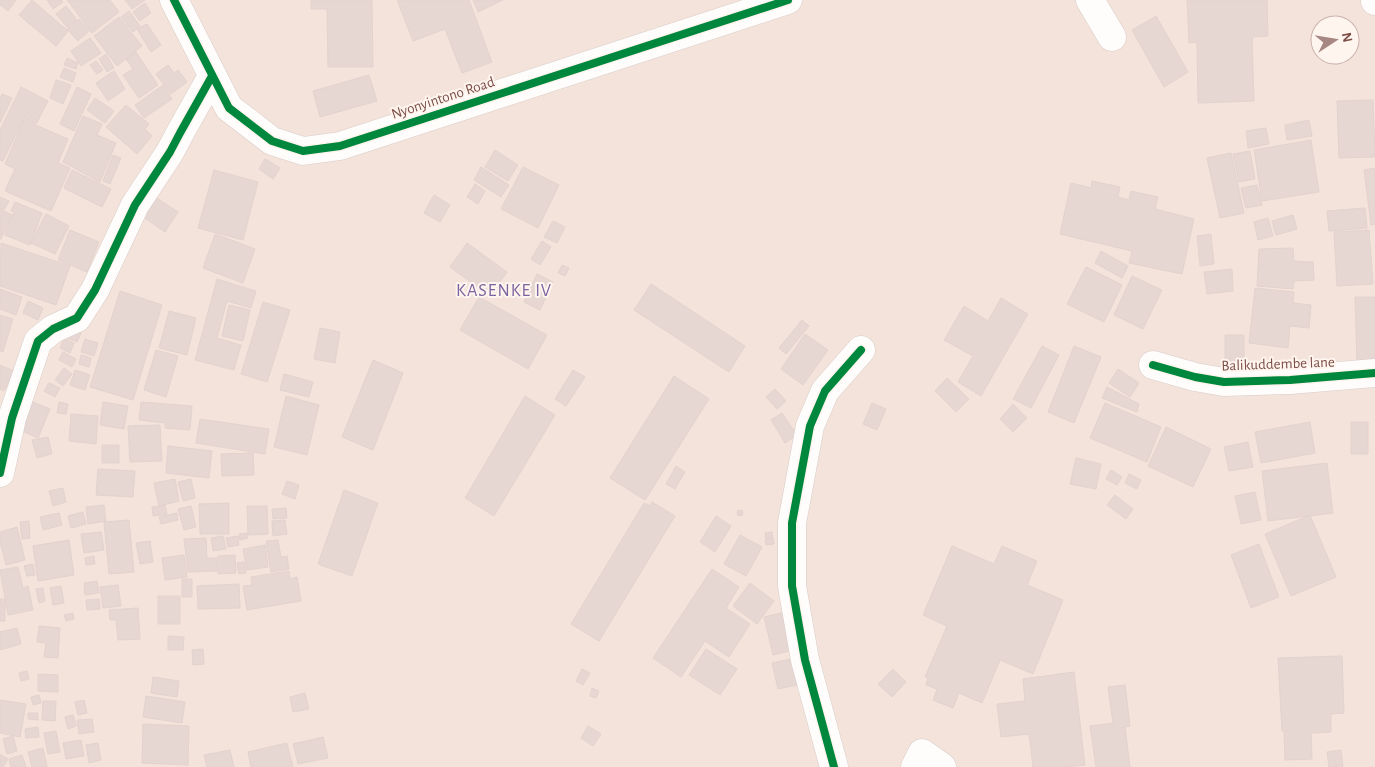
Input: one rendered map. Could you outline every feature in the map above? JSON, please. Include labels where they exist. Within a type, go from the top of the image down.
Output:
[{"type":"street","name":"Nyonyintono Road","points":[[174,0],[229,108],[272,140],[303,151],[340,146],[788,0]]},
{"type":"street","points":[[1090,0],[1112,37]]},
{"type":"street","points":[[0,473],[12,418],[38,341],[53,329],[77,318],[95,290],[135,205],[170,152],[212,76]]},
{"type":"street","points":[[834,767],[805,660],[792,586],[792,523],[810,426],[825,391],[861,350]]},
{"type":"street","name":"Balikuddembe lane","points":[[1153,365],[1195,377],[1224,382],[1290,380],[1375,373]]},
{"type":"street","points":[[915,767],[922,753],[942,767]]},
{"type":"shaded area","points":[[0,0],[1375,0],[1375,767],[0,767]]},
{"type":"building","points":[[0,0],[16,0],[8,11],[0,5]]},
{"type":"building","points":[[32,0],[68,31],[56,46],[19,15]]},
{"type":"building","points":[[47,0],[61,0],[63,2],[53,9]]},
{"type":"building","points":[[67,0],[110,0],[119,12],[92,33]]},
{"type":"building","points":[[125,0],[145,0],[132,9]]},
{"type":"building","points":[[311,0],[372,0],[373,67],[328,67],[327,9],[311,9]]},
{"type":"building","points":[[397,0],[469,0],[492,62],[462,73],[445,29],[413,41]]},
{"type":"building","points":[[473,0],[503,0],[478,12]]},
{"type":"building","points":[[1187,0],[1267,0],[1268,36],[1252,37],[1254,101],[1198,103],[1197,42],[1189,43]]},
{"type":"building","points":[[145,3],[151,13],[140,21],[133,12]]},
{"type":"building","points":[[66,6],[77,20],[67,27],[56,14]]},
{"type":"building","points":[[129,11],[140,26],[133,32],[121,17]]},
{"type":"building","points":[[1156,16],[1188,72],[1164,87],[1132,30]]},
{"type":"building","points":[[119,17],[142,46],[117,66],[94,36]]},
{"type":"building","points":[[79,19],[89,31],[78,41],[67,29]]},
{"type":"building","points":[[147,24],[161,45],[151,52],[137,29]]},
{"type":"building","points":[[90,38],[101,53],[81,66],[71,51]]},
{"type":"building","points":[[136,52],[158,85],[139,98],[123,75],[133,69],[126,59]]},
{"type":"building","points":[[106,54],[114,68],[107,72],[99,59]]},
{"type":"building","points":[[67,58],[78,63],[76,69],[64,65]]},
{"type":"building","points":[[96,61],[103,70],[97,74],[90,65]]},
{"type":"building","points":[[168,65],[174,73],[178,70],[187,82],[171,94],[156,74]]},
{"type":"building","points":[[64,68],[76,73],[73,82],[60,77]]},
{"type":"building","points":[[114,71],[125,89],[108,101],[96,83]]},
{"type":"building","points":[[369,75],[377,101],[320,117],[313,91]]},
{"type":"building","points":[[56,80],[71,85],[63,104],[50,98]]},
{"type":"building","points":[[163,85],[172,99],[144,118],[135,105]]},
{"type":"building","points":[[21,87],[48,101],[36,124],[24,118],[3,161],[0,160],[0,130]]},
{"type":"building","points":[[77,87],[91,94],[74,131],[60,124]]},
{"type":"building","points":[[2,94],[12,98],[0,123],[0,99]]},
{"type":"building","points":[[95,98],[114,111],[105,123],[87,110]]},
{"type":"building","points":[[1373,100],[1375,157],[1339,158],[1337,101]]},
{"type":"building","points":[[126,105],[149,124],[145,129],[152,136],[137,154],[106,127]]},
{"type":"building","points":[[83,116],[102,124],[97,135],[116,143],[100,182],[63,162]]},
{"type":"building","points":[[24,120],[68,139],[58,163],[70,168],[51,211],[5,191],[15,169],[5,164]]},
{"type":"building","points":[[1309,120],[1312,136],[1287,140],[1285,125]]},
{"type":"building","points":[[1266,128],[1269,144],[1248,148],[1246,131]]},
{"type":"building","points":[[1311,140],[1319,192],[1262,201],[1254,150]]},
{"type":"building","points":[[495,150],[518,165],[508,181],[485,167]]},
{"type":"building","points":[[1250,151],[1255,179],[1239,182],[1233,154]]},
{"type":"building","points":[[1231,153],[1244,213],[1220,218],[1207,158]]},
{"type":"building","points":[[113,155],[121,158],[110,184],[103,181]]},
{"type":"building","points":[[265,159],[280,168],[273,179],[259,169]]},
{"type":"building","points":[[481,167],[509,185],[501,197],[474,180]]},
{"type":"building","points":[[523,167],[559,185],[538,228],[501,209]]},
{"type":"building","points":[[1375,168],[1375,224],[1371,225],[1364,170]]},
{"type":"building","points":[[72,170],[111,189],[102,207],[64,188]]},
{"type":"building","points":[[214,170],[258,182],[243,240],[198,228]]},
{"type":"building","points":[[1092,181],[1120,187],[1118,197],[1129,200],[1131,191],[1158,197],[1155,209],[1194,219],[1182,274],[1129,263],[1132,251],[1060,234],[1071,183],[1091,188]]},
{"type":"building","points":[[475,184],[485,191],[478,204],[467,197]]},
{"type":"building","points":[[1257,185],[1262,205],[1246,208],[1241,188]]},
{"type":"building","points":[[149,193],[178,212],[165,232],[136,212]]},
{"type":"building","points":[[434,195],[450,205],[440,222],[424,213]]},
{"type":"building","points":[[0,197],[9,201],[4,210],[0,208]]},
{"type":"building","points":[[15,202],[42,213],[30,245],[5,235],[14,212],[11,211]]},
{"type":"building","points":[[1365,208],[1367,228],[1329,231],[1327,211]]},
{"type":"building","points":[[0,209],[12,215],[1,239],[0,239]]},
{"type":"building","points":[[46,214],[69,226],[55,254],[31,243]]},
{"type":"building","points":[[1293,215],[1297,229],[1276,235],[1272,221]]},
{"type":"building","points":[[1268,218],[1273,236],[1258,240],[1254,222]]},
{"type":"building","points":[[553,221],[565,227],[557,243],[544,237]]},
{"type":"building","points":[[70,230],[99,242],[87,272],[58,260]]},
{"type":"building","points":[[1369,230],[1373,284],[1337,286],[1334,232]]},
{"type":"building","points":[[215,234],[255,249],[243,283],[203,268]]},
{"type":"building","points":[[1211,234],[1214,264],[1200,266],[1197,236]]},
{"type":"building","points":[[542,241],[551,247],[540,265],[531,259]]},
{"type":"building","points":[[1,243],[70,266],[56,305],[0,286]]},
{"type":"building","points":[[467,243],[507,272],[490,296],[450,267]]},
{"type":"building","points":[[1293,248],[1294,261],[1313,262],[1314,280],[1294,281],[1293,289],[1257,286],[1259,249]]},
{"type":"building","points":[[1101,251],[1128,266],[1122,278],[1095,263]]},
{"type":"building","points":[[562,265],[569,268],[565,276],[558,273]]},
{"type":"building","points":[[1086,267],[1122,285],[1104,322],[1067,304]]},
{"type":"building","points":[[1232,269],[1233,291],[1207,294],[1204,272]]},
{"type":"building","points":[[537,274],[553,282],[540,310],[524,302]]},
{"type":"building","points":[[1132,276],[1162,290],[1143,329],[1114,315]]},
{"type":"building","points":[[217,279],[256,291],[251,308],[227,301],[217,338],[241,345],[234,370],[195,360]]},
{"type":"building","points":[[651,284],[745,346],[729,372],[634,310]]},
{"type":"building","points":[[1255,288],[1294,292],[1293,303],[1311,305],[1309,328],[1290,326],[1288,348],[1249,343]]},
{"type":"building","points":[[0,289],[22,297],[16,315],[0,309]]},
{"type":"building","points":[[120,291],[162,305],[133,400],[90,387]]},
{"type":"building","points":[[479,297],[547,335],[528,369],[460,330]]},
{"type":"building","points":[[1355,297],[1375,297],[1375,364],[1357,364]]},
{"type":"building","points":[[1001,298],[1028,314],[981,396],[958,382],[973,356],[944,340],[964,306],[988,321]]},
{"type":"building","points":[[28,301],[43,308],[38,320],[23,313]]},
{"type":"building","points":[[263,302],[290,310],[267,382],[241,374]]},
{"type":"building","points":[[229,305],[250,310],[243,341],[222,336]]},
{"type":"building","points":[[169,311],[196,318],[187,355],[159,348]]},
{"type":"building","points":[[0,315],[13,319],[3,352],[0,351]]},
{"type":"building","points":[[802,320],[809,326],[786,354],[779,348]]},
{"type":"building","points":[[66,326],[81,333],[77,342],[62,336]]},
{"type":"building","points":[[320,328],[340,332],[335,363],[314,359]]},
{"type":"building","points":[[805,334],[828,350],[803,385],[781,369]]},
{"type":"building","points":[[1225,335],[1244,335],[1244,363],[1225,363]]},
{"type":"building","points":[[64,339],[74,343],[70,353],[60,348]]},
{"type":"building","points":[[85,339],[98,343],[94,356],[81,352]]},
{"type":"building","points":[[1042,346],[1059,355],[1031,408],[1013,399]]},
{"type":"building","points":[[1074,346],[1101,357],[1074,423],[1048,412]]},
{"type":"building","points":[[156,350],[178,356],[166,397],[144,390]]},
{"type":"building","points":[[63,352],[76,359],[72,367],[59,360]]},
{"type":"building","points":[[81,355],[91,358],[89,367],[79,364]]},
{"type":"building","points":[[373,360],[403,373],[373,450],[342,437]]},
{"type":"building","points":[[0,365],[14,371],[4,391],[0,389]]},
{"type":"building","points":[[64,368],[72,374],[63,386],[55,380]]},
{"type":"building","points":[[1118,369],[1139,383],[1130,397],[1109,383]]},
{"type":"building","points":[[75,370],[90,375],[85,390],[70,385]]},
{"type":"building","points":[[573,370],[585,377],[566,406],[555,399]]},
{"type":"building","points":[[284,374],[313,382],[309,397],[280,390]]},
{"type":"building","points":[[674,376],[709,399],[645,500],[610,478]]},
{"type":"building","points":[[947,378],[969,399],[956,412],[935,391]]},
{"type":"building","points":[[49,383],[60,388],[55,397],[44,391]]},
{"type":"building","points":[[1107,387],[1139,404],[1137,412],[1102,398]]},
{"type":"building","points":[[775,389],[786,401],[777,409],[766,397]]},
{"type":"building","points":[[286,396],[319,405],[307,455],[274,447]]},
{"type":"building","points":[[525,396],[555,415],[494,516],[465,498]]},
{"type":"building","points":[[30,401],[50,409],[38,438],[18,429]]},
{"type":"building","points":[[59,402],[68,404],[66,414],[57,413]]},
{"type":"building","points":[[103,402],[128,406],[124,429],[100,425]]},
{"type":"building","points":[[141,402],[192,406],[190,430],[165,428],[165,423],[139,420]]},
{"type":"building","points":[[872,403],[886,409],[877,430],[863,424]]},
{"type":"building","points":[[1105,403],[1161,427],[1147,462],[1090,438]]},
{"type":"building","points":[[1013,404],[1027,418],[1013,432],[1000,419]]},
{"type":"building","points":[[782,413],[797,435],[785,443],[771,420]]},
{"type":"building","points":[[71,414],[98,416],[96,444],[69,441]]},
{"type":"building","points":[[200,419],[269,429],[265,454],[196,443]]},
{"type":"building","points":[[1310,422],[1315,453],[1261,463],[1255,432]]},
{"type":"building","points":[[1351,422],[1368,422],[1368,454],[1351,454]]},
{"type":"building","points":[[160,425],[162,461],[130,462],[128,426]]},
{"type":"building","points":[[1166,427],[1211,449],[1193,487],[1148,466]]},
{"type":"building","points":[[48,437],[52,454],[37,458],[32,440]]},
{"type":"building","points":[[1248,442],[1253,467],[1229,471],[1224,447]]},
{"type":"building","points":[[102,445],[119,445],[119,463],[102,463]]},
{"type":"building","points":[[168,446],[212,451],[209,478],[166,473]]},
{"type":"building","points":[[253,453],[254,475],[222,476],[221,454]]},
{"type":"building","points":[[1076,458],[1101,464],[1096,489],[1070,484]]},
{"type":"building","points":[[1327,463],[1333,513],[1268,521],[1262,471]]},
{"type":"building","points":[[676,466],[685,472],[675,489],[666,484]]},
{"type":"building","points":[[98,469],[135,471],[133,497],[96,495]]},
{"type":"building","points":[[1111,470],[1122,477],[1117,485],[1106,479]]},
{"type":"building","points":[[1129,474],[1141,480],[1137,489],[1125,483]]},
{"type":"building","points":[[175,479],[179,501],[159,506],[154,483]]},
{"type":"building","points":[[191,479],[195,498],[183,501],[178,482]]},
{"type":"building","points":[[287,481],[299,485],[295,499],[282,494]]},
{"type":"building","points":[[63,488],[66,502],[53,506],[49,491]]},
{"type":"building","points":[[344,490],[378,503],[352,576],[318,564]]},
{"type":"building","points":[[1255,492],[1261,520],[1241,524],[1235,496]]},
{"type":"building","points":[[1115,495],[1133,509],[1126,519],[1107,505]]},
{"type":"building","points":[[652,502],[675,516],[599,641],[571,624],[644,503],[650,506]]},
{"type":"building","points":[[229,503],[229,534],[200,534],[199,504]]},
{"type":"building","points":[[104,505],[106,521],[88,524],[86,507]]},
{"type":"building","points":[[165,505],[167,514],[153,516],[152,507]]},
{"type":"building","points":[[191,506],[196,527],[184,530],[178,509]]},
{"type":"building","points":[[247,506],[267,506],[268,534],[248,535]]},
{"type":"building","points":[[286,508],[287,518],[273,519],[272,509]]},
{"type":"building","points":[[742,510],[743,515],[738,516],[737,511]]},
{"type":"building","points":[[83,512],[86,524],[71,528],[68,516]]},
{"type":"building","points":[[59,513],[62,525],[43,530],[40,517]]},
{"type":"building","points":[[177,513],[178,520],[161,524],[159,517]]},
{"type":"building","points":[[1310,515],[1336,577],[1291,596],[1265,534]]},
{"type":"building","points":[[716,516],[731,526],[715,552],[700,542]]},
{"type":"building","points":[[129,520],[134,572],[109,574],[104,522]]},
{"type":"building","points":[[285,520],[287,534],[273,536],[272,521]]},
{"type":"building","points":[[29,521],[30,538],[22,539],[20,522]]},
{"type":"building","points":[[17,527],[25,560],[6,565],[0,542],[0,532]]},
{"type":"building","points":[[101,532],[104,550],[84,553],[81,534]]},
{"type":"building","points":[[772,532],[773,537],[766,539],[765,533]]},
{"type":"building","points":[[247,533],[248,538],[240,540],[239,534]]},
{"type":"building","points":[[740,535],[762,547],[746,576],[724,564]]},
{"type":"building","points":[[223,536],[226,549],[213,551],[211,538]]},
{"type":"building","points":[[238,536],[239,545],[228,547],[226,538]]},
{"type":"building","points":[[206,538],[207,558],[217,558],[217,571],[188,572],[184,539]]},
{"type":"building","points":[[773,538],[774,544],[766,545],[765,540]]},
{"type":"building","points":[[69,540],[74,575],[38,581],[33,546]]},
{"type":"building","points":[[278,540],[281,557],[287,556],[289,569],[271,572],[266,541]]},
{"type":"building","points":[[150,541],[153,562],[140,564],[136,543]]},
{"type":"building","points":[[1259,544],[1279,597],[1251,608],[1231,555]]},
{"type":"building","points":[[265,545],[268,567],[247,570],[243,549]]},
{"type":"building","points":[[952,546],[994,564],[1002,546],[1037,561],[1027,585],[1063,600],[1033,674],[1000,660],[982,703],[959,693],[953,708],[933,700],[937,689],[926,685],[928,678],[925,677],[947,626],[923,615]]},
{"type":"building","points":[[184,555],[187,577],[165,580],[162,558]]},
{"type":"building","points":[[235,555],[236,573],[218,574],[218,556]]},
{"type":"building","points":[[94,556],[95,564],[86,565],[85,558]]},
{"type":"building","points":[[244,562],[246,573],[239,574],[237,563]]},
{"type":"building","points":[[33,564],[35,575],[27,576],[24,566]]},
{"type":"building","points":[[18,567],[23,588],[28,586],[33,610],[8,615],[0,570]]},
{"type":"building","points":[[712,569],[739,587],[726,608],[750,624],[729,657],[705,641],[681,677],[653,658]]},
{"type":"building","points":[[289,571],[290,579],[297,577],[301,601],[247,610],[243,586],[252,585],[251,577]]},
{"type":"building","points":[[182,579],[192,579],[192,597],[182,597]]},
{"type":"building","points":[[97,581],[99,593],[85,595],[84,583]]},
{"type":"building","points":[[750,583],[774,601],[757,624],[733,606]]},
{"type":"building","points":[[239,584],[240,608],[198,609],[197,586]]},
{"type":"building","points":[[118,585],[121,606],[103,608],[100,587]]},
{"type":"building","points":[[61,586],[64,603],[53,605],[50,588]]},
{"type":"building","points":[[43,588],[45,601],[39,603],[36,589]]},
{"type":"building","points":[[158,596],[180,596],[180,624],[158,624]]},
{"type":"building","points":[[0,599],[5,599],[5,621],[0,621]]},
{"type":"building","points":[[99,599],[100,609],[87,610],[86,600]]},
{"type":"building","points":[[138,608],[140,639],[118,640],[116,620],[110,620],[109,610]]},
{"type":"building","points":[[785,612],[794,650],[773,655],[764,617]]},
{"type":"building","points":[[73,613],[74,619],[66,621],[64,615]]},
{"type":"building","points":[[39,626],[60,628],[58,658],[44,657],[46,643],[37,642]]},
{"type":"building","points":[[17,628],[21,644],[0,650],[0,632]]},
{"type":"building","points":[[168,636],[184,637],[183,650],[168,650]]},
{"type":"building","points":[[203,649],[204,664],[193,665],[192,650]]},
{"type":"building","points":[[706,649],[737,669],[720,695],[689,675]]},
{"type":"building","points":[[1342,656],[1344,713],[1331,714],[1331,732],[1311,733],[1312,759],[1285,760],[1278,658]]},
{"type":"building","points":[[791,659],[797,685],[778,689],[772,663]]},
{"type":"building","points":[[582,669],[590,673],[583,685],[576,681]]},
{"type":"building","points":[[893,669],[906,682],[892,697],[878,684]]},
{"type":"building","points":[[27,671],[29,679],[21,681],[19,673]]},
{"type":"building","points":[[1074,672],[1085,765],[1033,767],[1029,734],[1001,737],[997,704],[1025,701],[1023,679]]},
{"type":"building","points":[[38,674],[58,675],[58,692],[38,691]]},
{"type":"building","points":[[153,677],[179,681],[177,697],[151,693]]},
{"type":"building","points":[[1125,685],[1130,726],[1125,727],[1130,767],[1096,767],[1090,726],[1113,723],[1108,687]]},
{"type":"building","points":[[592,688],[599,691],[596,698],[590,696]]},
{"type":"building","points":[[305,693],[309,709],[293,712],[290,697]]},
{"type":"building","points":[[39,695],[41,703],[33,705],[31,697]]},
{"type":"building","points":[[146,696],[185,702],[182,723],[143,717]]},
{"type":"building","points":[[0,700],[26,704],[20,737],[0,733]]},
{"type":"building","points":[[84,700],[87,713],[78,715],[75,702]]},
{"type":"building","points":[[43,701],[56,701],[55,721],[42,720]]},
{"type":"building","points":[[28,713],[38,713],[38,720],[28,719]]},
{"type":"building","points":[[73,715],[76,726],[68,729],[65,717]]},
{"type":"building","points":[[92,719],[94,732],[79,734],[77,720]]},
{"type":"building","points":[[143,724],[189,726],[188,765],[142,763]]},
{"type":"building","points":[[588,726],[601,734],[593,746],[581,738]]},
{"type":"building","points":[[38,727],[39,737],[26,738],[25,729]]},
{"type":"building","points":[[56,731],[60,752],[48,754],[44,733]]},
{"type":"building","points":[[13,736],[17,751],[7,754],[3,739]]},
{"type":"building","points":[[323,737],[328,758],[298,764],[293,744]]},
{"type":"building","points":[[81,740],[84,756],[66,759],[63,743]]},
{"type":"building","points":[[98,743],[101,760],[89,763],[86,745]]},
{"type":"building","points":[[287,743],[293,767],[251,767],[248,752]]},
{"type":"building","points":[[43,748],[47,767],[32,767],[28,752]]},
{"type":"building","points":[[230,750],[234,767],[207,767],[204,755]]},
{"type":"building","points":[[1341,750],[1343,766],[1329,767],[1327,752]]},
{"type":"building","points":[[0,754],[8,759],[3,767],[0,767]]},
{"type":"building","points":[[22,755],[26,767],[11,767],[9,759]]},
{"type":"cycle path","points":[[174,0],[229,108],[272,141],[303,151],[340,146],[788,0]]},
{"type":"cycle path","points":[[0,473],[12,418],[38,341],[53,329],[77,318],[95,290],[135,205],[170,152],[212,76]]},
{"type":"cycle path","points":[[834,767],[805,660],[792,586],[792,523],[810,426],[825,391],[861,350]]},
{"type":"cycle path","points":[[1153,365],[1195,377],[1224,382],[1290,380],[1375,373]]},
{"type":"district","name":"KASENKE IV","points":[[504,291]]}]
